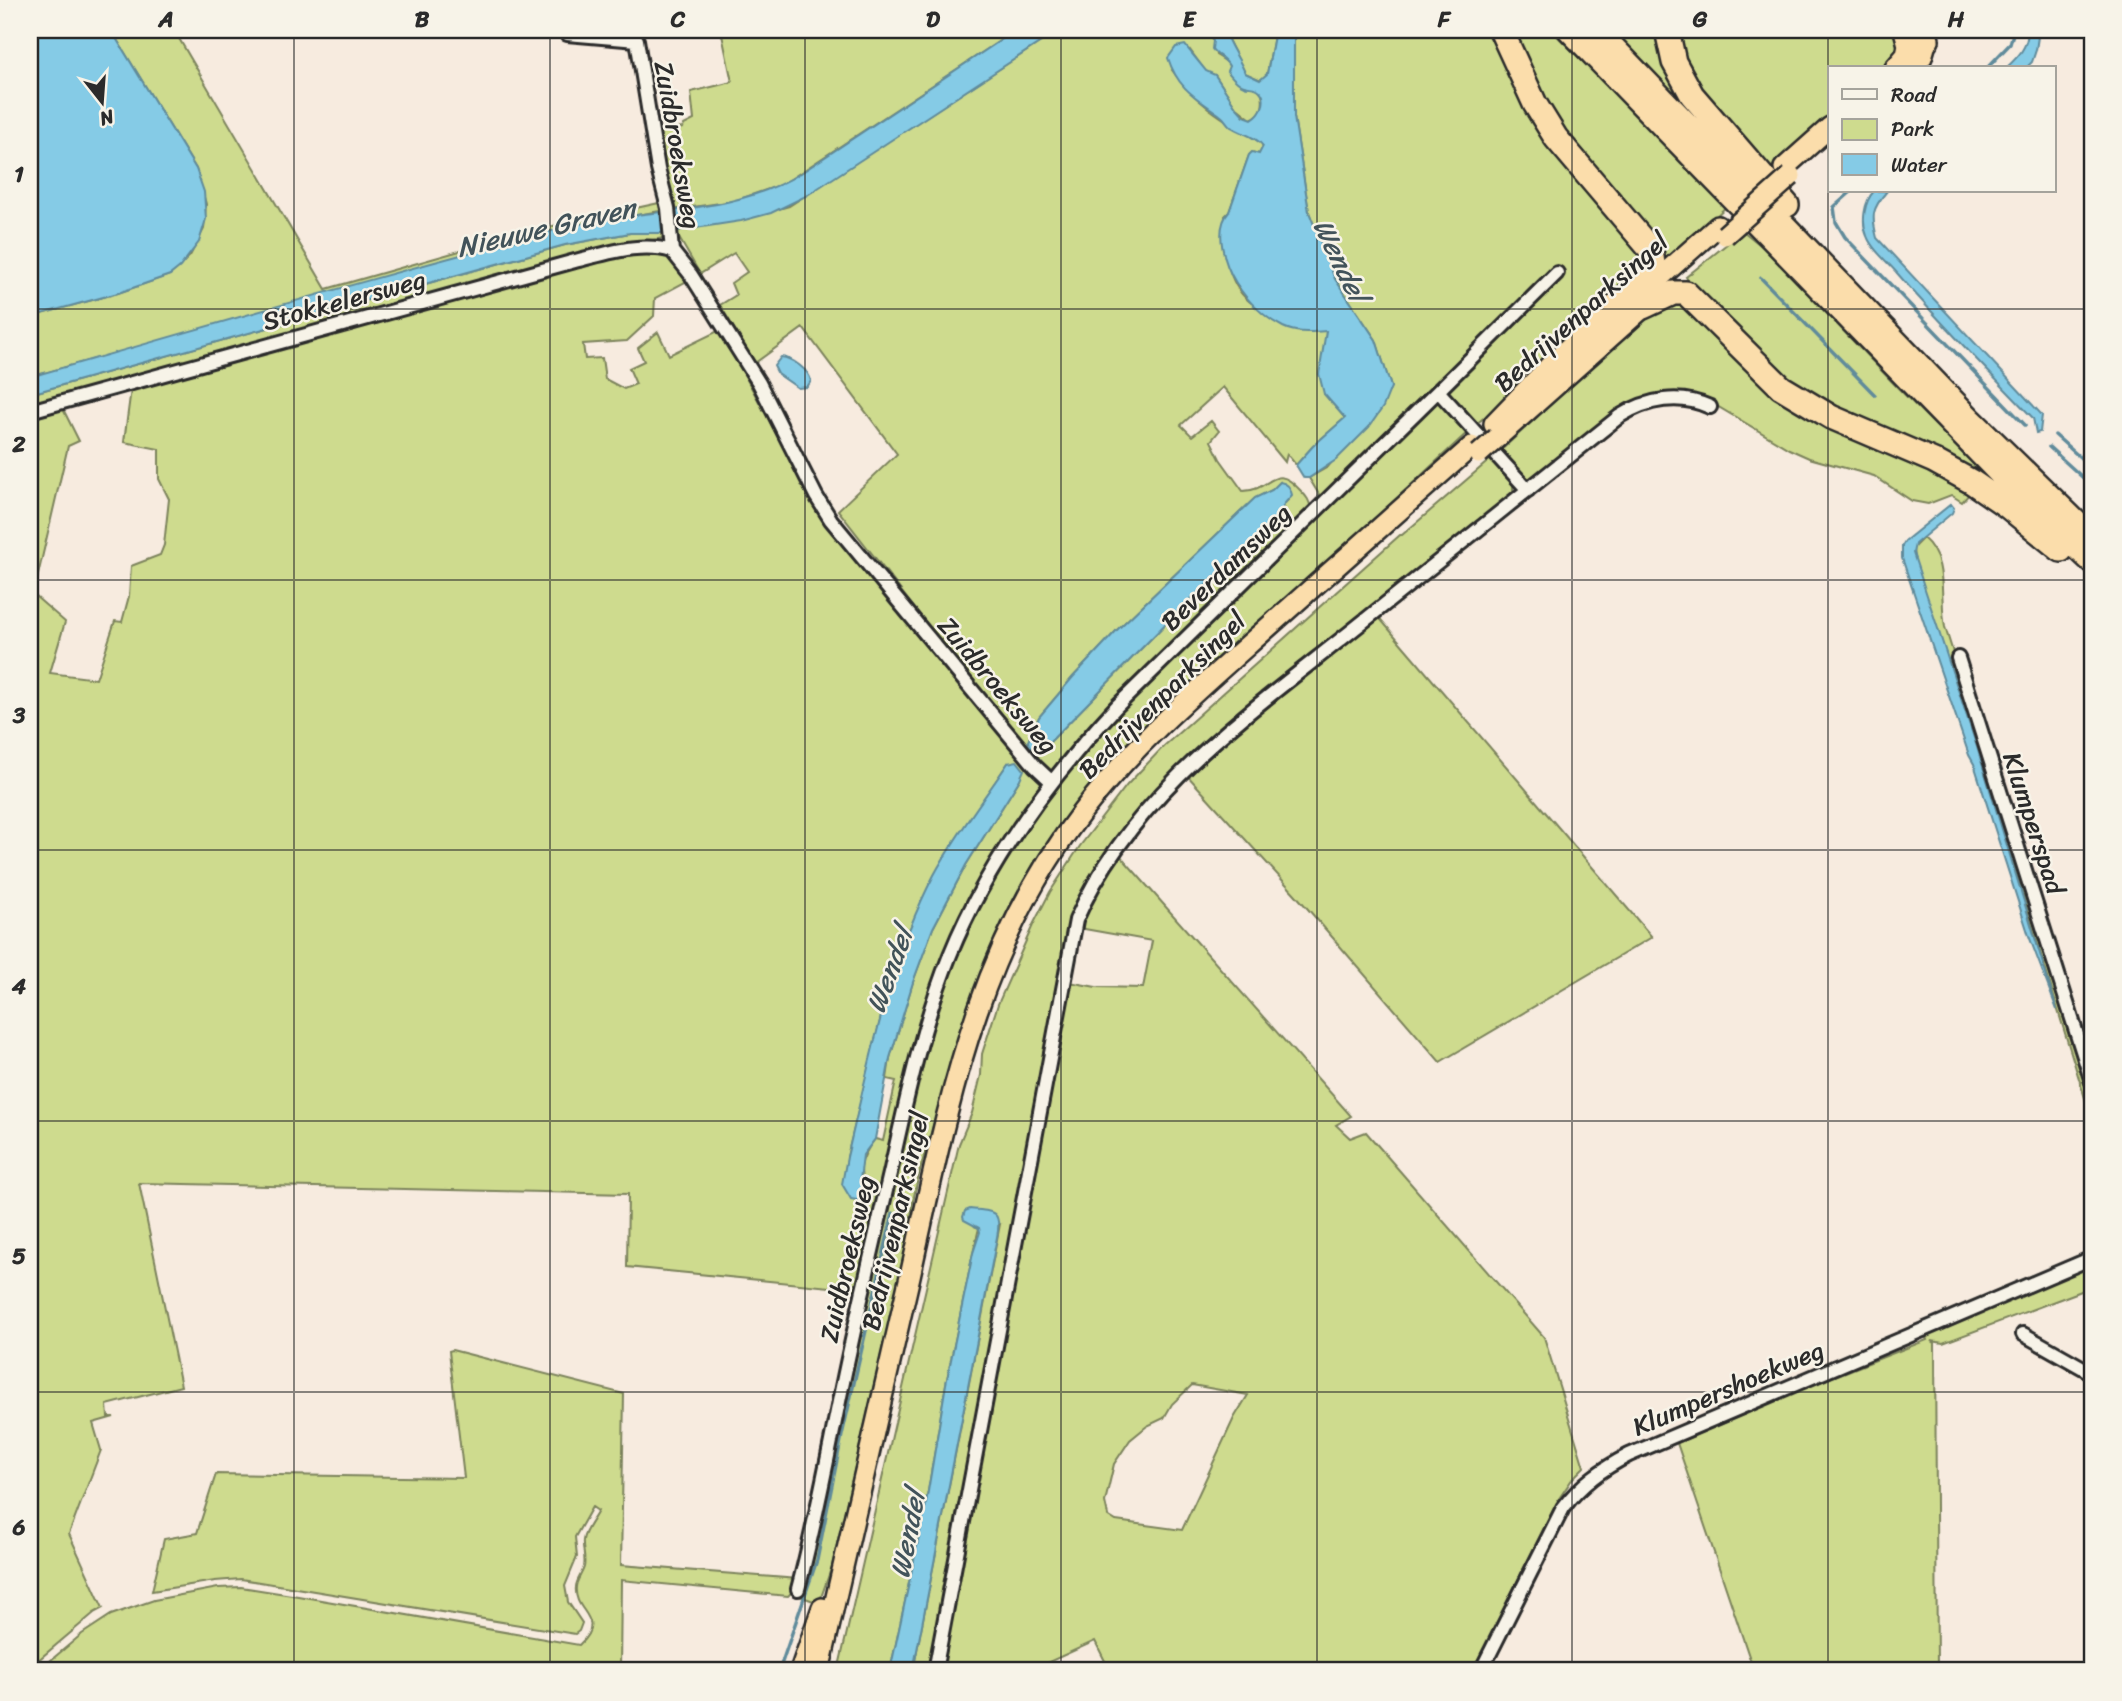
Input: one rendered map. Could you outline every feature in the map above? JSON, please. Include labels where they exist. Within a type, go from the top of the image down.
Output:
[{"type":"highway","points":[[1494,430],[1556,362],[1646,278],[1654,260],[1648,245],[1556,138],[1535,104],[1501,30]]},
{"type":"highway","points":[[1570,30],[2020,494],[2092,561]]},
{"type":"highway","points":[[1596,30],[1970,419],[2092,538]]},
{"type":"highway","points":[[1667,30],[1674,62],[1692,95],[1807,229],[1869,314]]},
{"type":"highway","points":[[1897,66],[1916,35]]},
{"type":"highway","points":[[1914,66],[1922,57],[1916,35]]},
{"type":"highway","name":"Bedrijvenparksingel","points":[[1788,172],[1828,129]]},
{"type":"highway","name":"Bedrijvenparksingel","points":[[831,1671],[965,1088],[986,1016],[1022,929],[1077,838],[1121,782],[1159,741],[1494,430],[1788,172],[1828,142]]},
{"type":"highway","name":"Bedrijvenparksingel","points":[[1494,430],[1643,307],[1721,230]]},
{"type":"highway","points":[[1643,307],[1673,293],[1680,292],[1690,296],[1754,363],[1781,387],[1831,417],[1934,461],[1972,482],[2092,572]]},
{"type":"highway","name":"Bedrijvenparksingel","points":[[819,1671],[963,1053],[992,969],[1032,888],[1082,812],[1138,748],[1234,657],[1475,450]]},
{"type":"highway","points":[[800,1671],[825,1599],[846,1553]]},
{"type":"street","name":"Zuidbroeksweg","points":[[567,30],[566,34],[637,40],[658,169],[668,208],[672,251],[691,275],[759,383],[816,496],[831,520],[1035,766],[1052,782],[1014,834],[980,892],[951,954],[932,1004],[912,1070],[798,1589]]},
{"type":"street","name":"Stokkelersweg","points":[[30,411],[575,261],[641,247],[672,251]]},
{"type":"street","name":"Beverdamsweg","points":[[1052,782],[1118,706],[1557,273]]},
{"type":"street","points":[[1438,391],[1528,489]]},
{"type":"street","points":[[935,1671],[1076,920],[1088,894],[1150,806],[1203,753],[1620,416],[1642,404],[1679,399],[1710,407]]},
{"type":"street","name":"Klumperspad","points":[[1958,657],[2092,1082]]},
{"type":"street","name":"Klumpershoekweg","points":[[1481,1671],[1563,1508],[1596,1474],[1629,1455],[2092,1258]]},
{"type":"street","points":[[2023,1334],[2092,1373]]},
{"type":"green space","points":[[111,30],[174,30],[326,289],[530,231],[659,203],[660,211],[573,226],[30,377],[30,317],[118,293],[170,275],[190,256],[204,229],[206,204],[196,169]]},
{"type":"green space","points":[[721,30],[1016,30],[783,184],[734,201],[672,210],[659,131],[683,128],[694,120],[691,92],[732,82]]},
{"type":"green space","points":[[1059,30],[1210,30],[1209,36],[1216,55],[1262,93],[1262,108],[1251,119],[1236,107],[1215,75],[1206,72],[1190,50],[1172,70],[1202,103],[1262,143],[1263,150],[1259,154],[1252,152],[1249,155],[1229,212],[1225,216],[1226,251],[1231,273],[1241,294],[1250,302],[1326,331],[1324,394],[1345,418],[1296,465],[1287,454],[1285,462],[1223,387],[1181,425],[1192,436],[1211,421],[1219,431],[1211,441],[1220,459],[1243,491],[1253,490],[1278,477],[1284,478],[1305,495],[1311,510],[1053,771],[1041,767],[1030,756],[838,510],[897,454],[803,328],[755,363],[720,305],[736,295],[731,283],[747,272],[734,253],[700,274],[675,231],[741,220],[789,206]],"holes":[[[1280,482],[1289,499],[1276,521],[1179,610],[1041,751],[1035,728],[1039,717],[1118,629],[1255,498],[1272,490]]]},
{"type":"green space","points":[[1223,30],[1275,30],[1267,74],[1261,80],[1245,73]]},
{"type":"green space","points":[[1294,30],[1492,30],[1638,238],[1645,268],[1540,370],[1474,426],[1449,397],[1448,389],[1320,496],[1309,478],[1328,467],[1391,387],[1376,340],[1335,279],[1309,212],[1294,117]]},
{"type":"green space","points":[[1505,30],[1551,30],[1728,205],[1670,259],[1664,256],[1576,158]]},
{"type":"green space","points":[[1613,30],[1663,30],[1751,173]]},
{"type":"green space","points":[[1677,30],[1901,30],[1903,39],[1889,66],[1828,66],[1828,120],[1767,171],[1688,72]]},
{"type":"green space","points":[[1743,231],[1764,248],[2023,513],[1805,397],[1696,292],[1686,277]]},
{"type":"green space","points":[[630,233],[663,233],[663,238],[552,260],[30,406],[30,394],[565,245]]},
{"type":"green space","points":[[657,251],[668,255],[689,280],[655,298],[654,316],[627,341],[583,344],[585,359],[602,358],[605,379],[624,389],[636,384],[629,368],[644,361],[638,348],[658,332],[669,355],[720,330],[801,479],[837,534],[994,728],[1047,782],[949,951],[860,1290],[627,1267],[628,1194],[139,1183],[181,1386],[107,1405],[108,1417],[114,1417],[93,1423],[101,1450],[69,1534],[103,1608],[30,1667],[30,418],[63,409],[79,441],[68,446],[35,588],[35,596],[65,622],[50,673],[96,679],[115,621],[122,622],[129,596],[131,566],[160,555],[164,545],[169,499],[159,479],[159,449],[124,442],[131,389],[586,262]],"holes":[[[1008,763],[1020,779],[966,865],[933,928],[913,982],[890,1058],[887,1079],[896,1081],[883,1141],[875,1139],[862,1163],[861,1176],[868,1202],[847,1157],[886,996],[906,937],[934,876]]]},
{"type":"green space","points":[[1675,299],[1745,364],[1972,491],[1962,502],[1951,495],[1928,504],[1912,501],[1874,476],[1809,458],[1789,449],[1710,402],[1654,396],[1535,478],[1523,477],[1509,467],[1497,454],[1537,417],[1535,414],[1660,303]]},
{"type":"green space","points":[[1434,403],[1443,403],[1470,430],[1137,734],[1085,791],[1062,821],[1021,886],[987,955],[950,1064],[914,1197],[910,1230],[832,1566],[819,1603],[797,1595],[915,1071],[966,926],[1001,862],[1093,734]]},
{"type":"green space","points":[[1492,458],[1513,483],[1513,495],[1204,747],[1085,892],[932,1671],[913,1671],[1000,1224],[974,1226],[979,1228],[946,1384],[925,1509],[890,1671],[838,1671],[959,1144],[972,1113],[981,1075],[982,1054],[998,1004],[1050,892],[1080,846],[1127,785],[1164,746],[1400,535]]},
{"type":"green space","points":[[1923,538],[1937,557],[1945,627],[2092,1095],[2092,1121],[1977,747],[1914,560],[1913,548]]},
{"type":"green space","points":[[1376,614],[1652,937],[1440,1062],[1295,894],[1186,774]]},
{"type":"green space","points":[[1118,853],[1351,1116],[1336,1125],[1350,1138],[1366,1132],[1544,1337],[1584,1467],[1558,1500],[1472,1671],[1110,1671],[1095,1641],[1029,1671],[942,1671],[1069,982],[1096,987],[1143,988],[1152,941],[1079,928]],"holes":[[[1192,1385],[1248,1395],[1234,1418],[1182,1530],[1116,1521],[1108,1516],[1105,1502],[1114,1464],[1130,1440],[1147,1426],[1164,1418],[1172,1404]]]},
{"type":"green space","points":[[2092,1262],[2092,1287],[1943,1343],[1932,1341],[1935,1343],[1937,1671],[1754,1671],[1677,1443],[1812,1385],[1927,1340],[1924,1333]]},
{"type":"green space","points":[[449,1351],[624,1394],[621,1565],[798,1579],[796,1588],[788,1596],[621,1580],[620,1671],[38,1671],[82,1634],[111,1615],[154,1600],[218,1588],[241,1587],[298,1596],[579,1645],[590,1628],[590,1621],[576,1596],[576,1587],[584,1567],[584,1536],[598,1511],[592,1507],[575,1537],[577,1557],[565,1586],[568,1602],[582,1623],[575,1634],[241,1579],[152,1591],[164,1539],[197,1533],[216,1474],[464,1478]]},
{"type":"water","points":[[30,30],[111,30],[196,169],[204,192],[206,219],[199,242],[180,267],[170,275],[118,293],[30,317]]},
{"type":"water","points":[[1016,30],[1059,30],[806,196],[771,213],[741,221],[663,233],[630,233],[565,245],[30,394],[30,377],[368,281],[571,226],[718,204],[747,197],[801,173]]},
{"type":"water","points":[[1210,30],[1225,32],[1245,73],[1260,80],[1267,74],[1275,30],[1294,30],[1294,117],[1309,212],[1335,279],[1376,340],[1391,387],[1383,407],[1369,427],[1336,460],[1309,478],[1304,478],[1296,465],[1345,418],[1324,394],[1319,374],[1326,331],[1299,332],[1276,323],[1245,296],[1228,267],[1221,237],[1224,219],[1229,212],[1249,155],[1252,152],[1259,154],[1263,146],[1231,127],[1222,116],[1188,91],[1172,69],[1168,58],[1176,47],[1185,45],[1206,71],[1215,75],[1244,116],[1252,119],[1255,117],[1261,110],[1263,98],[1258,89],[1239,84],[1227,71],[1227,63],[1212,49]]},
{"type":"water","points":[[2028,30],[2039,30],[2032,62],[2028,66],[2008,66],[2024,47]]},
{"type":"water","points":[[1873,192],[1886,192],[1874,213],[1877,238],[2042,415],[2040,432],[2036,433],[2033,418],[1947,329],[1869,241],[1864,219],[1868,201]]},
{"type":"water","points":[[781,357],[804,369],[811,381],[807,387],[798,388],[778,374],[774,366]]},
{"type":"water","points":[[1280,482],[1288,486],[1292,495],[1276,521],[1179,610],[1041,751],[1029,746],[1028,741],[1039,717],[1118,629],[1255,498],[1272,490]]},
{"type":"water","points":[[1951,504],[1954,508],[1952,513],[1915,544],[1913,553],[1977,747],[2057,1010],[2029,936],[1974,764],[1902,558],[1905,541]]},
{"type":"water","points":[[1017,761],[1024,770],[1020,779],[966,865],[933,928],[913,982],[890,1058],[875,1139],[863,1155],[860,1180],[863,1185],[873,1187],[872,1199],[868,1202],[851,1199],[842,1184],[847,1157],[882,1013],[904,943],[918,908],[951,846],[1008,763]]},
{"type":"water","points":[[970,1209],[990,1212],[997,1217],[997,1237],[913,1671],[890,1671],[925,1509],[946,1384],[973,1253],[980,1232],[979,1228],[964,1220],[965,1211]]},
{"type":"waterway","points":[[1989,66],[2010,44],[2014,30]]},
{"type":"waterway","points":[[1851,192],[1834,207],[1836,222],[1845,237],[2025,425]]},
{"type":"waterway","points":[[1761,278],[1875,395]]},
{"type":"waterway","points":[[2055,435],[2092,468]]},
{"type":"waterway","points":[[2049,447],[2092,486]]},
{"type":"waterway","points":[[779,1671],[817,1560],[842,1435],[893,1213]]},
{"type":"water label","name":"Nieuwe Graven","points":[[546,227]]},
{"type":"water label","name":"Wendel","points":[[1341,260]]},
{"type":"water label","name":"Wendel","points":[[889,970]]},
{"type":"water label","name":"Wendel","points":[[907,1534]]}]
